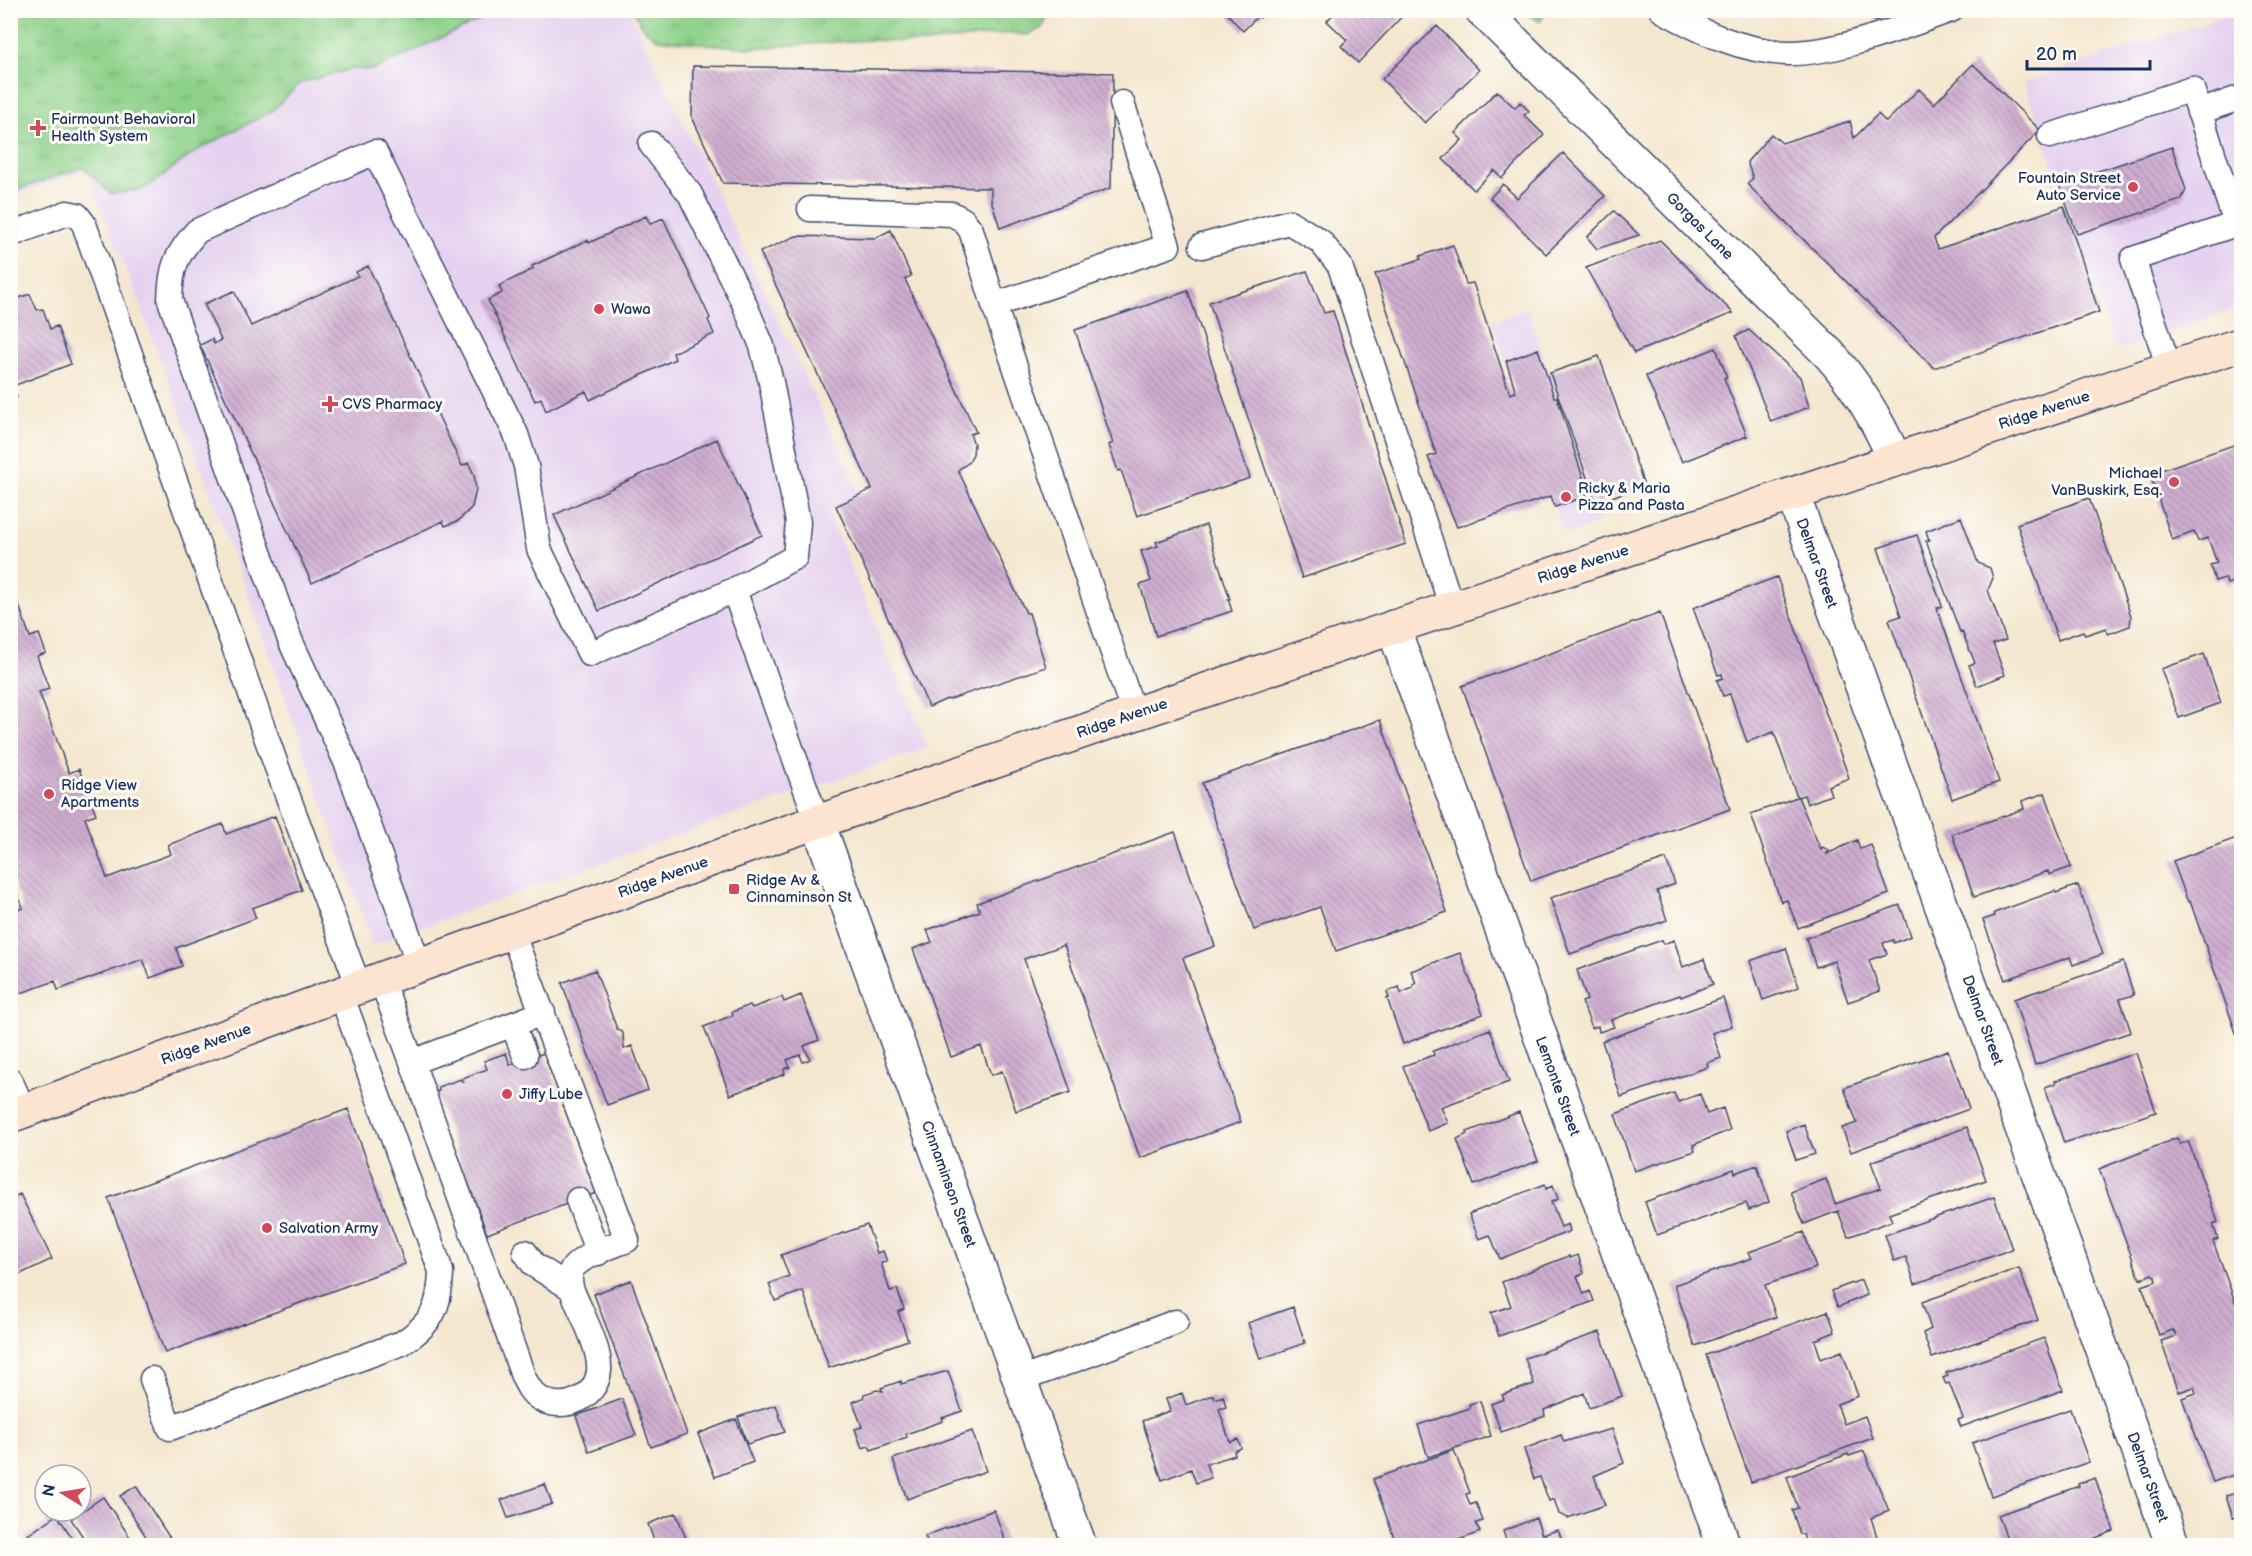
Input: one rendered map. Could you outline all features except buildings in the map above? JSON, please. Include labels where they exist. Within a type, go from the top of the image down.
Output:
[{"type":"main road","name":"Ridge Avenue","points":[[17,1113],[360,986],[818,823],[1134,714],[2241,344]]},
{"type":"street","name":"Gorgas Lane","points":[[1482,10],[1829,354],[1850,378],[1867,403],[1895,460]]},
{"type":"street","name":"Delmar Street","points":[[1793,495],[2173,1545]]},
{"type":"street","name":"Lemonte Street","points":[[1393,627],[1724,1545]]},
{"type":"street","name":"Cinnaminson Street","points":[[818,823],[1080,1545]]},
{"type":"lane","points":[[1662,10],[1699,30],[1732,43],[1787,53],[1810,52],[1839,46],[1951,10]]},
{"type":"lane","points":[[2050,136],[2192,89],[2236,224],[2133,259],[2169,369]]},
{"type":"lane","points":[[2199,112],[2241,97]]},
{"type":"lane","points":[[994,305],[1168,246],[1122,103]]},
{"type":"lane","points":[[419,965],[347,764],[290,640],[170,300],[171,277],[181,249],[197,231],[375,152],[516,434],[526,466],[539,549],[590,654],[734,590],[795,557],[798,522],[762,346],[744,303],[690,194],[651,144]]},
{"type":"lane","points":[[810,209],[952,214],[963,220],[971,230],[994,305],[1134,714]]},
{"type":"lane","points":[[10,235],[68,213],[77,215],[84,224],[275,762],[360,986],[441,1270],[441,1293],[434,1314],[421,1331],[402,1343],[170,1428],[152,1379]]},
{"type":"lane","points":[[1202,246],[1289,222],[1320,241],[1340,266],[1452,608]]},
{"type":"lane","points":[[734,590],[818,823]]},
{"type":"lane","points":[[360,986],[412,1062],[528,1388],[537,1397],[549,1403],[574,1402],[594,1386],[599,1360],[569,1276],[573,1266],[627,1240],[512,932]]},
{"type":"lane","points":[[412,1062],[543,1013]]},
{"type":"lane","points":[[513,1024],[525,1056]]},
{"type":"lane","points":[[10,1080],[17,1113]]},
{"type":"lane","points":[[578,1200],[598,1253]]},
{"type":"lane","points":[[525,1252],[534,1265],[572,1288]]},
{"type":"lane","points":[[1020,1380],[1176,1323]]},
{"type":"shaded area","points":[[10,11],[630,11],[861,494],[827,511],[928,748],[742,812],[373,945],[254,611],[135,292],[86,170],[11,196]]},
{"type":"shaded area","points":[[2240,11],[2241,307],[2116,350],[2024,82]]},
{"type":"shaded area","points":[[1527,309],[1599,523],[1564,535],[1492,321]]},
{"type":"green space","points":[[10,11],[499,11],[373,70],[350,69],[300,83],[272,111],[198,150],[144,189],[111,194],[83,167],[11,192]]},
{"type":"green space","points":[[633,11],[1050,11],[1042,28],[1027,35],[1010,33],[924,43],[871,40],[748,48],[657,39],[644,29]]},
{"type":"green space","points":[[1522,11],[1547,11],[1540,22]]},
{"type":"place","name":"Fairmount Behavioral Health System","points":[[38,128]]},
{"type":"place","name":"Fountain Street Auto Service","points":[[2133,187]]},
{"type":"place","name":"Wawa","points":[[599,309]]},
{"type":"place","name":"CVS Pharmacy","points":[[330,404]]},
{"type":"place","name":"Michael VanBuskirk, Esq.","points":[[2174,482]]},
{"type":"place","name":"Ricky & Maria Pizza and Pasta","points":[[1566,497]]},
{"type":"place","name":"Ridge View Apartments","points":[[49,794]]},
{"type":"place","name":"Ridge Av & Cinnaminson St","points":[[734,889]]},
{"type":"place","name":"Jiffy Lube","points":[[507,1094]]},
{"type":"place","name":"Salvation Army","points":[[267,1228]]}]
